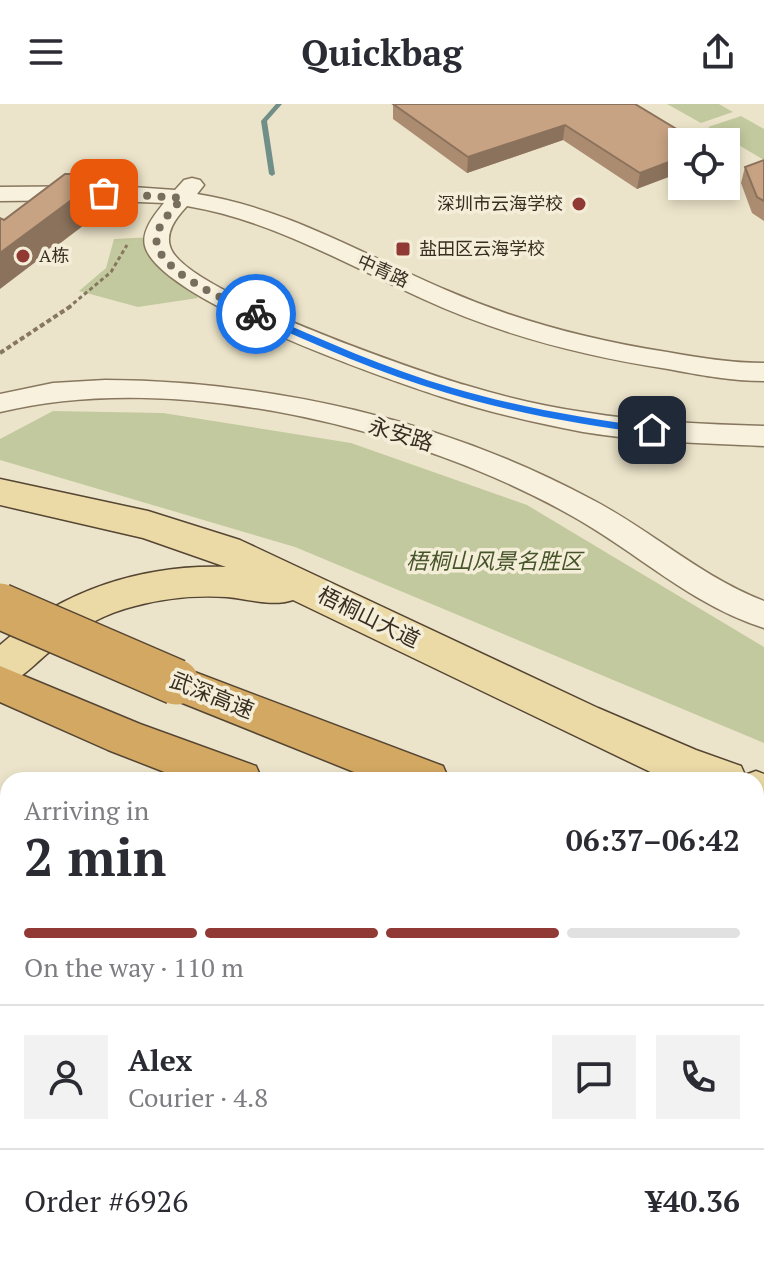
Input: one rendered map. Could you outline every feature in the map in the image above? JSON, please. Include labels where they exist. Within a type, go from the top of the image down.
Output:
[{"type":"highway","name":"武深高速","points":[[0,606],[176,682],[406,772]]},
{"type":"highway","points":[[0,683],[124,737],[218,772]]},
{"type":"main road","name":"梧桐山大道","points":[[0,492],[193,537],[259,564],[582,721],[701,772]]},
{"type":"main road","points":[[0,670],[59,622],[89,606],[152,586],[207,581],[250,583],[360,612]]},
{"type":"street","name":"中青路","points":[[0,182],[145,181],[265,219],[462,307],[522,329],[619,354],[721,370],[764,372]]},
{"type":"street","name":"中青路","points":[[0,194],[187,192],[287,210],[474,293],[535,315],[643,337],[764,352]]},
{"type":"street","points":[[187,192],[156,236],[156,245],[166,262],[221,297],[332,348],[450,391],[556,416],[652,430],[764,436]]},
{"type":"street","name":"永安路","points":[[0,403],[68,389],[148,389],[284,405],[384,428],[476,459],[553,492],[595,515],[719,595],[764,615]]},
{"type":"path","points":[[0,353],[66,310],[84,294]]},
{"type":"green space","points":[[667,104],[719,104],[733,112],[701,123]]},
{"type":"green space","points":[[741,116],[764,129],[764,160],[740,146],[740,128],[708,127]]},
{"type":"green space","points":[[153,237],[198,298],[138,307],[79,291],[106,268],[114,239]]},
{"type":"green space","name":"梧桐山风景名胜区","points":[[53,411],[163,413],[351,443],[527,505],[764,647],[764,743],[295,547],[0,460],[0,439]]},
{"type":"building","points":[[393,104],[635,104],[675,128],[668,128],[668,162],[640,173],[565,125],[468,157]]},
{"type":"building","points":[[764,160],[764,201],[757,197],[745,167]]},
{"type":"building","points":[[65,174],[79,174],[89,187],[0,253],[0,218],[4,220]]},
{"type":"waterway","points":[[272,174],[264,121],[279,104]]},
{"type":"way so far","points":[[104,193],[182,198],[156,236],[160,253],[179,273],[256,314]]},
{"type":"place","name":"深圳市云海学校","points":[[579,204]]},
{"type":"place","name":"盐田区云海学校","points":[[403,249]]},
{"type":"place","name":"A栋","points":[[23,256]]},
{"type":"route","points":[[256,314],[332,348],[450,391],[581,421],[652,430]]}]
